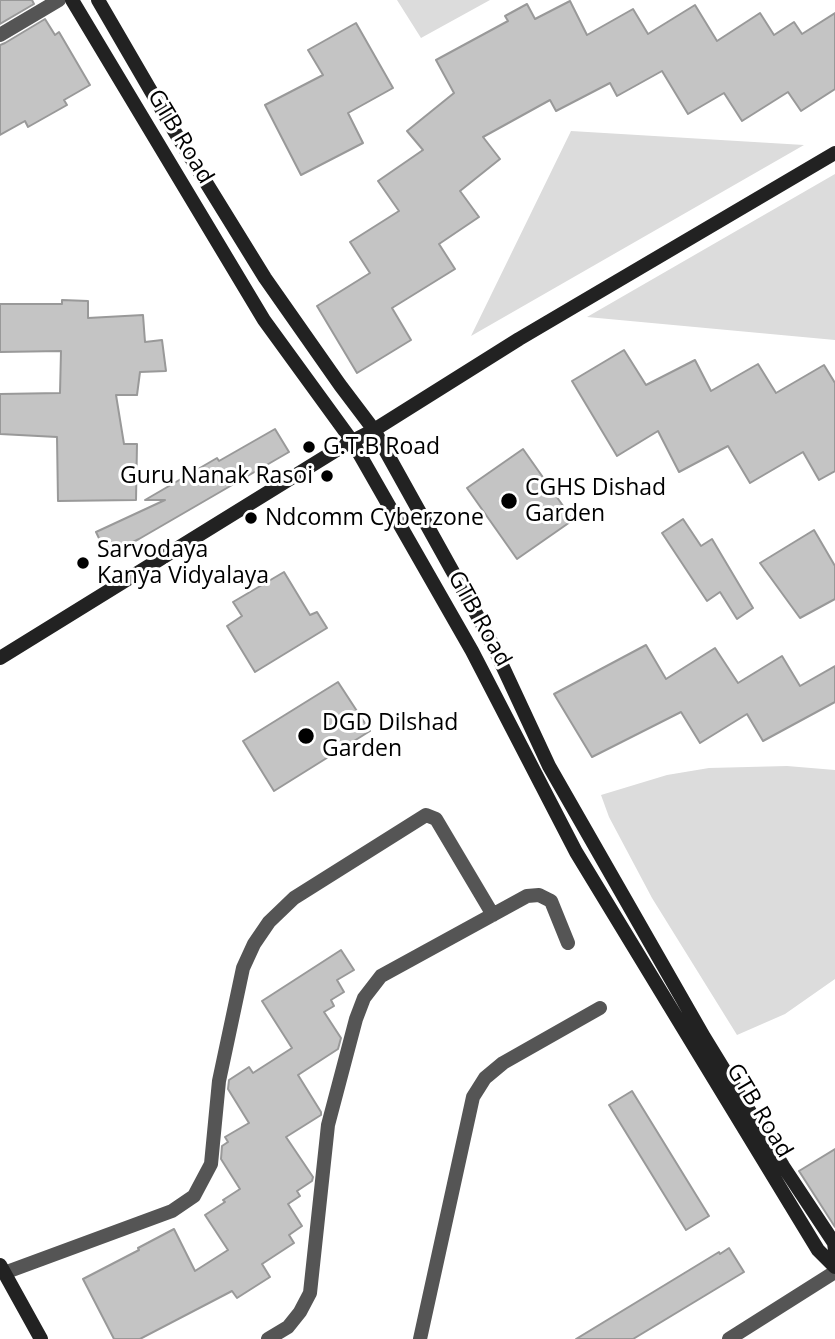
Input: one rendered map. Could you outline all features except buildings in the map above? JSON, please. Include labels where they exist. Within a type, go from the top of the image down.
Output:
[{"type":"street","points":[[0,35],[59,0]]},
{"type":"street","name":"GTB Road","points":[[72,0],[264,320],[352,441],[472,651],[576,852],[818,1250],[835,1269]]},
{"type":"street","name":"GTB Road","points":[[97,0],[265,278],[374,430],[488,635],[550,766],[705,1037],[783,1166],[834,1243],[835,1250]]},
{"type":"street","points":[[0,658],[519,339],[835,153]]},
{"type":"street","points":[[41,1339],[2,1269],[172,1211],[194,1196],[211,1164],[219,1081],[243,968],[254,944],[269,922],[294,898],[426,815],[436,819],[493,915]]},
{"type":"street","points":[[576,852],[593,842]]},
{"type":"street","points":[[268,1339],[288,1327],[310,1293],[328,1125],[364,998],[381,976],[527,897],[539,895],[551,901],[568,943]]},
{"type":"street","points":[[420,1339],[473,1097],[485,1078],[503,1063],[600,1008]]},
{"type":"street","points":[[729,1339],[835,1269]]},
{"type":"shaded area","points":[[397,0],[490,0],[421,38]]},
{"type":"shaded area","points":[[571,131],[804,145],[471,336]]},
{"type":"shaded area","points":[[835,174],[835,340],[587,317]]},
{"type":"shaded area","points":[[787,766],[835,770],[835,979],[785,1014],[737,1035],[652,898],[609,817],[601,795],[667,775],[709,768]]},
{"type":"place","name":"G.T.B Road","points":[[309,447]]},
{"type":"place","name":"Guru Nanak Rasoi","points":[[327,476]]},
{"type":"place","name":"CGHS Dishad Garden","points":[[509,501]]},
{"type":"place","name":"Ndcomm Cyberzone","points":[[251,518]]},
{"type":"place","name":"Sarvodaya Kanya Vidyalaya","points":[[83,563]]},
{"type":"place","name":"DGD Dilshad Garden","points":[[306,736]]}]
